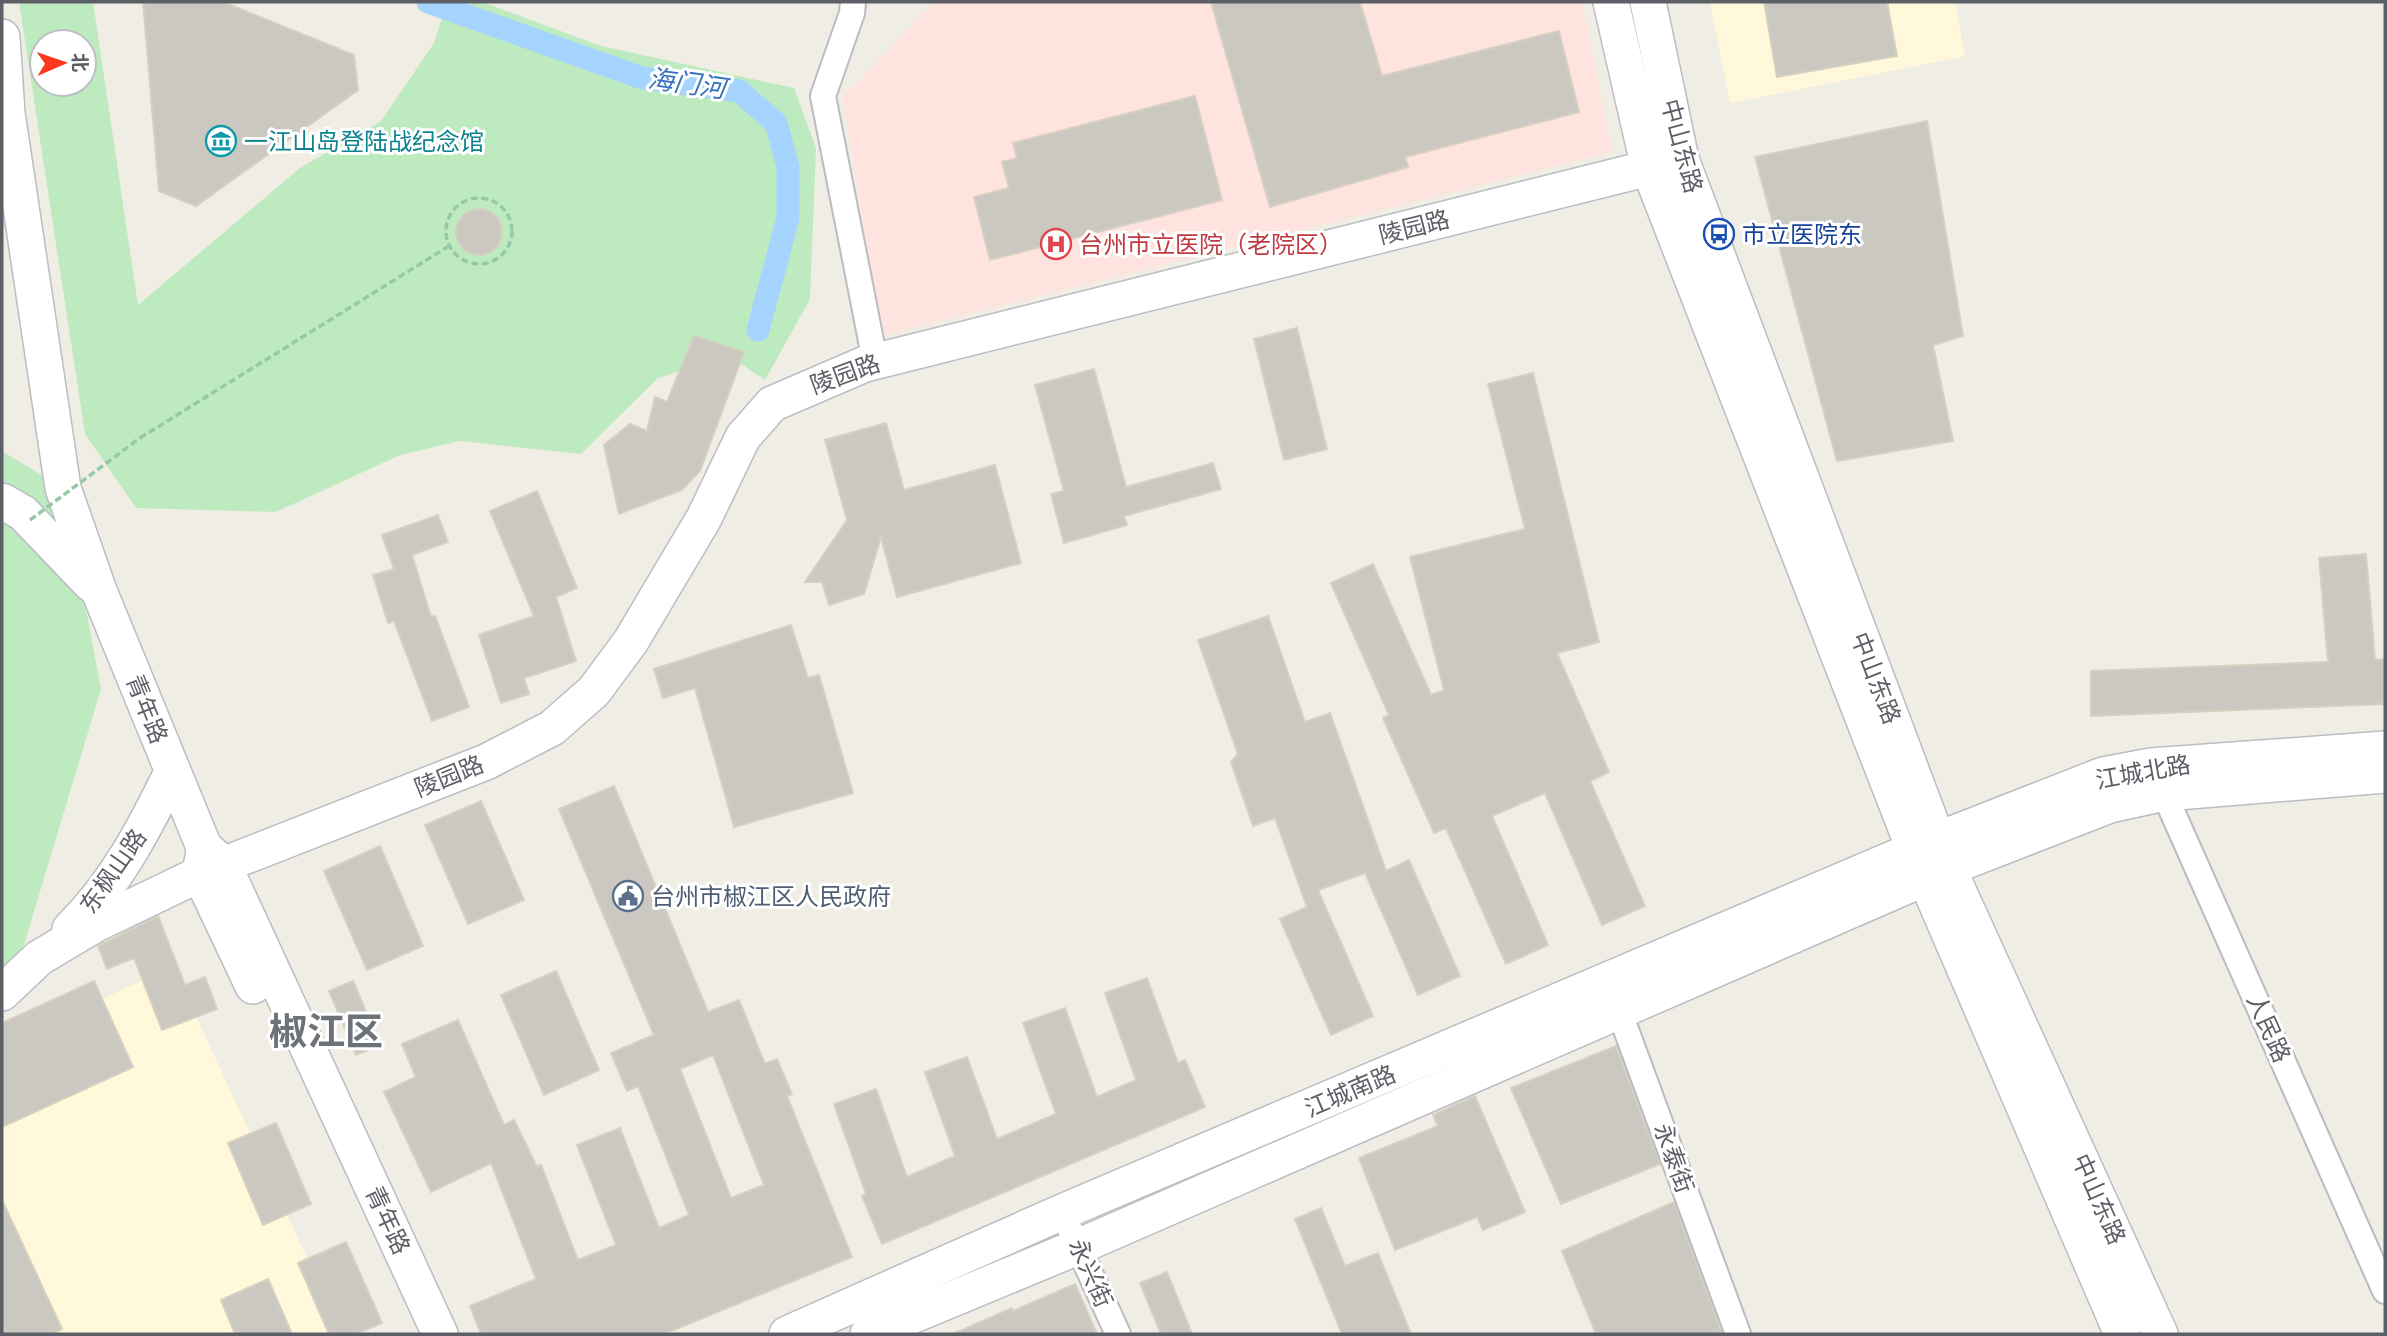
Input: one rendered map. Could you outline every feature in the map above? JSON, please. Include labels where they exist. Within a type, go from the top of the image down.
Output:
[{"type":"main road","name":"中山东路","points":[[1612,2],[1649,168],[2122,1334]]},
{"type":"main road","name":"中山东路","points":[[1648,2],[1681,159],[1931,859],[2160,1334]]},
{"type":"main road","name":"青年路","points":[[2,37],[7,113],[63,488],[99,592],[209,862],[440,1334]]},
{"type":"main road","name":"陵园路","points":[[209,862],[486,762],[552,728],[594,691],[631,641],[704,518],[743,437],[772,404],[812,384],[875,362],[1649,168]]},
{"type":"main road","points":[[2,501],[30,520],[99,592]]},
{"type":"main road","name":"江城北路","points":[[1931,859],[2110,806],[2158,780],[2385,749]]},
{"type":"main road","name":"东枫山路","points":[[2,993],[90,909],[139,840],[172,772]]},
{"type":"main road","name":"江城北路","points":[[2158,780],[2385,775]]},
{"type":"main road","name":"江城南路","points":[[868,1334],[1080,1246],[1614,996],[1931,859]]},
{"type":"main road","points":[[209,862],[416,1334]]},
{"type":"main road","name":"东枫山路","points":[[39,958],[209,862]]},
{"type":"main road","name":"江城南路","points":[[787,1334],[1062,1212],[1614,996]]},
{"type":"street","points":[[853,2],[852,13],[823,96],[875,362]]},
{"type":"street","name":"人民路","points":[[2158,780],[2385,1291]]},
{"type":"street","name":"永泰街","points":[[1614,996],[1738,1334]]},
{"type":"street","name":"永兴街","points":[[1062,1212],[1080,1246],[1118,1334]]},
{"type":"path","points":[[480,198],[491,200],[508,215],[512,236],[502,256],[492,262],[472,265],[453,254],[449,246],[446,223],[458,204],[480,198]]},
{"type":"path","points":[[30,520],[141,438],[449,246]]},
{"type":"shaded area","name":"台州市立医院（老院区）","points":[[934,2],[1582,2],[1612,152],[880,336],[843,97]]},
{"type":"shaded area","points":[[1710,2],[1955,2],[1965,56],[1730,103]]},
{"type":"shaded area","points":[[173,966],[342,1334],[2,1334],[2,1046]]},
{"type":"green space","points":[[19,2],[93,2],[97,28],[28,28],[28,61]]},
{"type":"green space","points":[[447,2],[482,2],[601,46],[794,88],[816,148],[810,299],[765,380],[729,356],[658,378],[581,454],[460,441],[400,455],[276,512],[136,508],[85,434],[34,98],[98,98],[98,36],[138,305],[300,168],[381,121],[434,43]]},
{"type":"green space","points":[[2,451],[63,488],[101,689],[23,948],[2,969]]},
{"type":"building","name":"一江山岛登陆战纪念馆","points":[[143,2],[223,2],[354,55],[358,90],[196,206],[159,191]]},
{"type":"building","points":[[1211,2],[1360,2],[1382,76],[1559,31],[1579,112],[1405,157],[1408,167],[1270,207]]},
{"type":"building","points":[[1764,2],[1887,2],[1897,56],[1777,77]]},
{"type":"building","points":[[1195,96],[1222,200],[990,260],[974,197],[1009,188],[1002,162],[1017,158],[1013,143]]},
{"type":"building","points":[[1927,121],[1963,336],[1933,345],[1953,441],[1837,461],[1755,157]]},
{"type":"building","points":[[479,209],[495,216],[502,232],[495,248],[479,255],[463,248],[456,232],[463,216]]},
{"type":"building","points":[[1297,328],[1327,449],[1284,460],[1254,339]]},
{"type":"building","points":[[694,336],[744,352],[700,471],[682,490],[619,514],[604,445],[630,424],[647,431],[655,397],[667,402]]},
{"type":"building","points":[[1094,369],[1126,487],[1213,463],[1221,489],[1124,516],[1127,525],[1064,543],[1051,494],[1064,491],[1035,385]]},
{"type":"building","points":[[1533,373],[1599,642],[1557,653],[1609,772],[1590,781],[1645,906],[1602,925],[1545,793],[1492,816],[1548,945],[1506,964],[1446,828],[1434,833],[1383,718],[1389,715],[1331,583],[1373,564],[1431,695],[1444,690],[1410,557],[1525,529],[1488,384]]},
{"type":"building","points":[[886,423],[904,490],[995,465],[1021,563],[897,597],[881,537],[864,594],[829,605],[822,582],[805,582],[847,520],[825,440]]},
{"type":"building","points":[[537,491],[577,588],[556,597],[576,661],[524,678],[529,694],[501,703],[479,635],[534,616],[490,511]]},
{"type":"building","points":[[438,515],[448,542],[412,555],[431,617],[435,616],[469,707],[432,721],[394,621],[388,623],[373,575],[394,569],[382,535]]},
{"type":"building","points":[[2366,554],[2375,660],[2385,659],[2385,704],[2091,716],[2091,671],[2328,662],[2319,558]]},
{"type":"building","points":[[1268,616],[1305,722],[1330,713],[1386,871],[1409,860],[1460,976],[1418,995],[1365,873],[1318,890],[1373,1016],[1331,1035],[1280,919],[1307,907],[1275,818],[1253,826],[1231,762],[1238,754],[1198,640]]},
{"type":"building","points":[[791,625],[808,678],[819,675],[853,793],[734,827],[695,688],[663,698],[654,669]]},
{"type":"building","points":[[614,786],[708,1012],[739,1000],[765,1064],[777,1059],[792,1094],[787,1096],[852,1257],[664,1334],[481,1334],[470,1306],[536,1279],[491,1163],[431,1192],[384,1092],[416,1077],[402,1044],[458,1020],[504,1125],[514,1120],[537,1167],[541,1165],[578,1260],[616,1245],[577,1145],[620,1128],[659,1228],[689,1215],[638,1086],[627,1091],[611,1053],[654,1035],[559,809]],"holes":[[[713,1055],[764,1185],[731,1198],[680,1069]]]},
{"type":"building","points":[[481,801],[524,900],[468,924],[425,825]]},
{"type":"building","points":[[380,846],[423,946],[367,970],[324,871]]},
{"type":"building","points":[[158,916],[185,985],[205,977],[217,1009],[162,1030],[134,958],[107,969],[98,946]]},
{"type":"building","points":[[556,971],[599,1070],[544,1095],[501,995]]},
{"type":"building","points":[[1147,978],[1178,1063],[1185,1060],[1205,1107],[882,1244],[862,1196],[866,1194],[834,1104],[876,1089],[907,1177],[955,1156],[925,1072],[967,1057],[997,1139],[1056,1114],[1023,1023],[1065,1008],[1097,1097],[1136,1080],[1105,993]]},
{"type":"building","points":[[94,981],[133,1067],[2,1127],[2,1023]]},
{"type":"building","points":[[353,981],[380,1045],[356,1055],[329,991]]},
{"type":"building","points":[[1616,1046],[1660,1164],[1561,1204],[1511,1088]]},
{"type":"building","points":[[1475,1096],[1525,1212],[1483,1230],[1477,1217],[1395,1250],[1359,1158],[1438,1126],[1433,1115]]},
{"type":"building","points":[[276,1123],[311,1204],[263,1225],[228,1143]]},
{"type":"building","points":[[2,1200],[62,1329],[52,1334],[2,1334]]},
{"type":"building","points":[[1674,1202],[1722,1334],[1596,1334],[1562,1251]]},
{"type":"building","points":[[1321,1208],[1345,1266],[1378,1253],[1411,1334],[1342,1334],[1295,1219]]},
{"type":"building","points":[[346,1242],[382,1323],[356,1334],[329,1334],[298,1263]]},
{"type":"building","points":[[1167,1272],[1192,1334],[1161,1334],[1140,1283]]},
{"type":"building","points":[[268,1279],[292,1334],[235,1334],[221,1300]]},
{"type":"building","points":[[1075,1284],[1097,1334],[953,1334],[1012,1308],[1013,1311]]},
{"type":"waterway","name":"海门河","points":[[428,2],[642,78],[739,91],[776,123],[788,167],[788,218],[758,330]]},
{"type":"place","name":"一江山岛登陆战纪念馆","points":[[221,141]]},
{"type":"place","name":"市立医院东","points":[[1719,234]]},
{"type":"place","name":"台州市立医院（老院区）","points":[[1056,244]]},
{"type":"place","name":"台州市椒江区人民政府","points":[[628,896]]},
{"type":"district","name":"椒江区","points":[[326,1030]]}]
